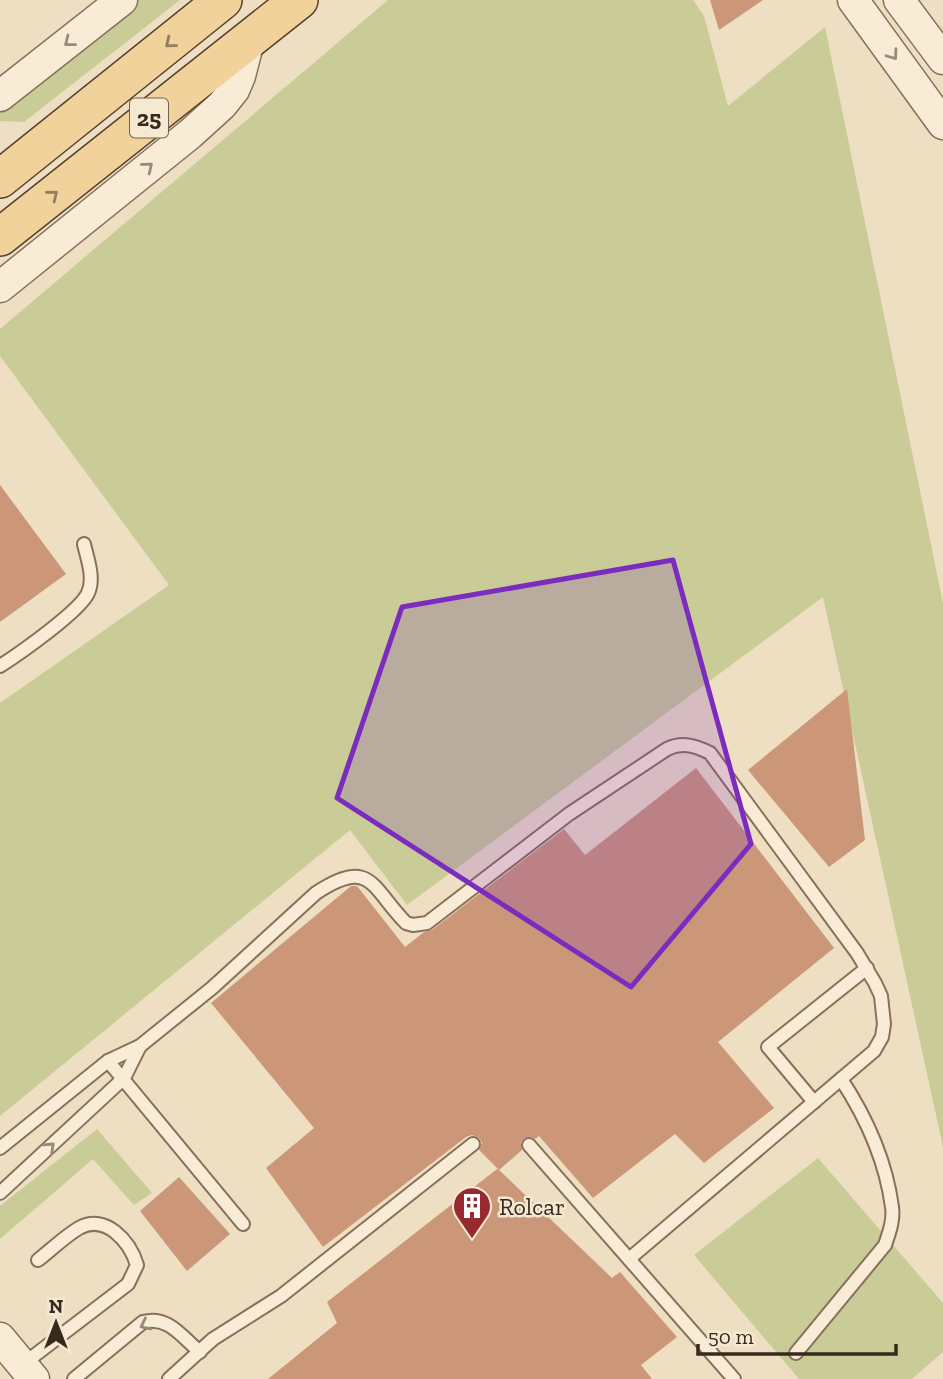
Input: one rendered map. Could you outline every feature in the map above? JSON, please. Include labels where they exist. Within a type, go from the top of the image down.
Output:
[{"type":"main road","name":"25","points":[[0,180],[16,161],[223,0]]},
{"type":"main road","name":"25","points":[[0,237],[299,0]]},
{"type":"street","points":[[0,96],[122,0]]},
{"type":"street","points":[[853,0],[943,124]]},
{"type":"street","points":[[899,0],[943,59]]},
{"type":"street","points":[[0,287],[190,134],[222,105],[234,90],[240,76],[250,37]]},
{"type":"street","points":[[0,1338],[28,1372]]},
{"type":"lane","points":[[0,666],[24,651],[78,605],[88,593],[91,579],[84,544]]},
{"type":"lane","points":[[0,1148],[108,1061],[140,1046],[212,988],[316,893],[331,883],[341,878],[364,877],[406,923],[427,923],[569,814],[677,744],[697,746],[710,752],[867,968],[881,996],[884,1024],[882,1037],[874,1051],[629,1259]]},
{"type":"lane","points":[[814,1102],[768,1047],[867,968]]},
{"type":"lane","points":[[0,1193],[124,1078],[140,1046]]},
{"type":"lane","points":[[108,1061],[243,1224]]},
{"type":"lane","points":[[796,1353],[885,1245],[891,1228],[892,1208],[880,1159],[860,1109],[841,1079]]},
{"type":"lane","points":[[169,1379],[213,1339],[292,1288],[473,1144]]},
{"type":"lane","points":[[529,1144],[734,1379]]},
{"type":"lane","points":[[28,1372],[128,1284],[136,1265],[125,1242],[114,1230],[103,1225],[79,1228],[38,1260]]},
{"type":"lane","points":[[74,1379],[143,1322],[152,1320],[165,1322],[200,1352]]},
{"type":"highlighted area","points":[[673,560],[751,844],[631,987],[337,798],[402,607]]},
{"type":"green space","points":[[133,0],[180,0],[24,122],[0,121],[0,104]]},
{"type":"green space","points":[[388,0],[693,0],[704,16],[728,106],[825,27],[943,603],[943,1147],[823,597],[407,905],[350,830],[0,1116],[0,703],[169,585],[0,356],[0,329]]},
{"type":"green space","points":[[97,1129],[152,1193],[134,1205],[93,1159],[0,1239],[0,1206]]},
{"type":"green space","points":[[818,1158],[943,1303],[943,1352],[912,1379],[799,1379],[694,1255]]},
{"type":"building","points":[[710,0],[763,0],[719,30]]},
{"type":"building","points":[[0,485],[66,574],[0,622]]},
{"type":"building","points":[[847,689],[865,840],[829,867],[748,770]]},
{"type":"building","points":[[696,768],[834,948],[718,1042],[774,1108],[704,1163],[675,1134],[593,1198],[539,1136],[535,1139],[524,1138],[521,1143],[522,1150],[499,1170],[479,1150],[482,1143],[479,1138],[472,1135],[466,1137],[323,1247],[266,1168],[314,1128],[211,1003],[351,886],[357,886],[405,947],[424,932],[432,930],[564,829],[585,855]]},
{"type":"building","name":"Rolcar","points":[[499,1170],[612,1278],[620,1272],[677,1337],[641,1365],[652,1379],[268,1379],[337,1323],[327,1302]]},
{"type":"building","points":[[179,1177],[230,1234],[187,1271],[140,1211]]},
{"type":"place","name":"Rolcar","points":[[472,1240]]}]
